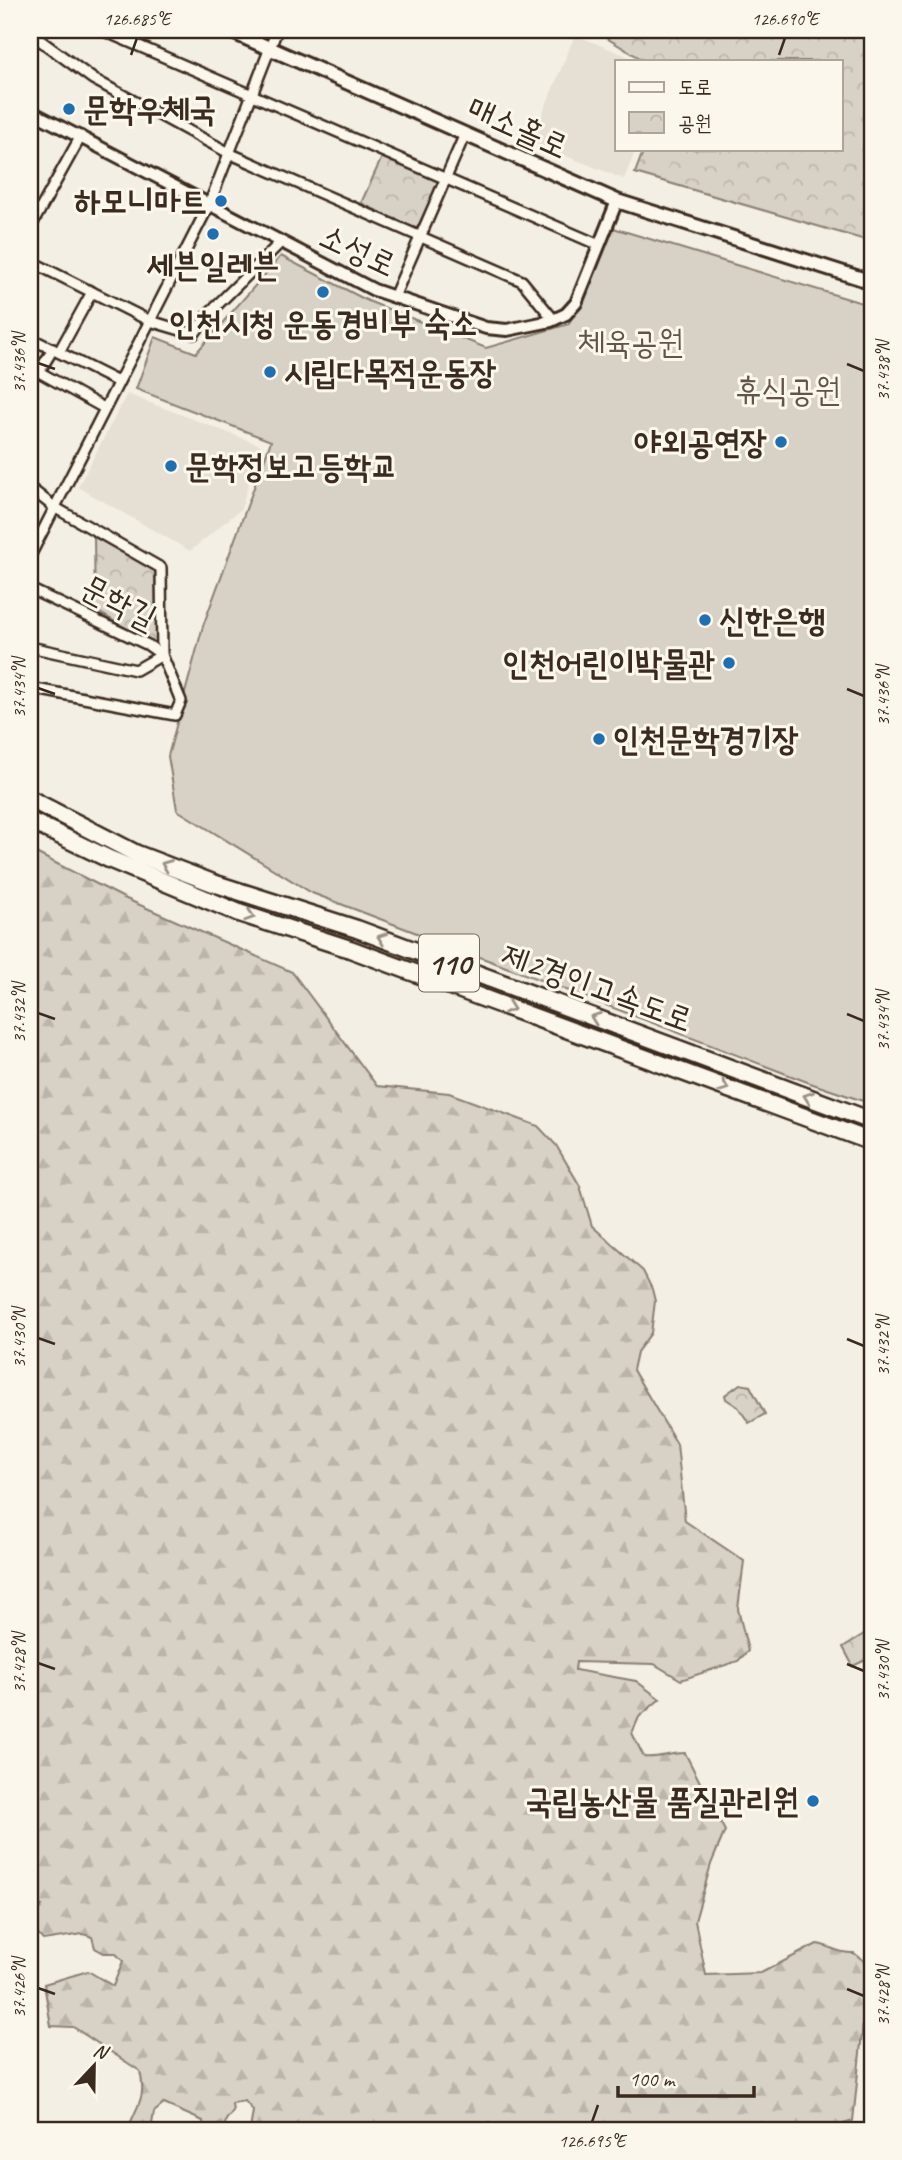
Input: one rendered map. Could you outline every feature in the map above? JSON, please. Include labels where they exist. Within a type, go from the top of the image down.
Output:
[{"type":"highway","name":"제2경인고속도로","points":[[30,799],[137,854],[213,883],[357,929],[872,1121]]},
{"type":"highway","name":"제2경인고속도로","points":[[30,821],[65,840],[239,912],[350,949],[872,1142]]},
{"type":"main road","name":"매소홀로","points":[[228,30],[617,201],[872,282]]},
{"type":"street","points":[[102,30],[599,245]]},
{"type":"street","points":[[30,556],[33,539],[54,507],[209,205],[277,30]]},
{"type":"street","points":[[33,35],[93,79],[231,154],[522,281],[554,320],[566,314],[576,303],[617,201]]},
{"type":"street","name":"소성로","points":[[30,111],[373,290],[486,328],[508,330],[554,320]]},
{"type":"street","points":[[394,297],[465,134]]},
{"type":"street","points":[[30,228],[81,136]]},
{"type":"street","points":[[30,261],[150,321],[194,334],[210,312],[281,242]]},
{"type":"street","points":[[92,292],[56,351],[34,374],[104,408]]},
{"type":"street","points":[[30,338],[118,382]]},
{"type":"street","points":[[30,488],[54,507],[161,568],[162,655],[136,670],[30,647]]},
{"type":"street","name":"문학길","points":[[30,589],[111,626],[162,655],[181,701],[175,715],[30,688]]},
{"type":"shaded area","points":[[575,35],[637,60],[615,60],[615,150],[636,150],[624,179],[531,142]]},
{"type":"shaded area","name":"문학정보고등학교","points":[[127,394],[260,445],[241,509],[190,551],[78,487]]},
{"type":"green space","points":[[593,30],[872,30],[872,242],[635,173],[644,150],[842,150],[842,60],[643,60]]},
{"type":"green space","points":[[383,155],[441,181],[416,230],[361,203]]},
{"type":"green space","name":"인천문학경기장","points":[[610,227],[872,306],[872,1104],[810,1083],[312,893],[177,810],[168,756],[203,626],[271,441],[136,389],[155,337],[196,353],[281,256],[368,301],[486,348],[569,324]]},
{"type":"green space","points":[[94,537],[156,568],[157,646],[95,610]]},
{"type":"green space","points":[[30,850],[124,898],[292,972],[377,1086],[449,1093],[538,1126],[556,1145],[580,1186],[592,1226],[643,1271],[655,1301],[651,1333],[637,1352],[633,1370],[677,1444],[685,1521],[744,1561],[738,1609],[748,1651],[738,1661],[681,1680],[654,1664],[576,1662],[575,1670],[636,1681],[660,1699],[639,1717],[632,1733],[644,1757],[685,1753],[725,1831],[711,1864],[695,1921],[706,1975],[761,1973],[817,1944],[854,1953],[869,1965],[853,2121],[831,2130],[250,2130],[253,2111],[245,2101],[232,2103],[233,2111],[226,2120],[224,2130],[204,2130],[203,2121],[164,2104],[154,2112],[151,2130],[128,2130],[140,2102],[140,2071],[73,2027],[51,2026],[44,1984],[88,1971],[113,1986],[123,1961],[115,1953],[104,1953],[95,1948],[92,1937],[83,1934],[43,1940],[30,1926],[42,1906],[30,1901]]},
{"type":"green space","points":[[740,1384],[750,1386],[765,1414],[749,1423],[725,1395]]},
{"type":"green space","points":[[872,1629],[872,1657],[853,1666],[843,1647]]},
{"type":"place","name":"문학우체국","points":[[69,109]]},
{"type":"place","name":"하모니마트","points":[[221,201]]},
{"type":"place","name":"세븐일레븐","points":[[213,234]]},
{"type":"place","name":"인천시청 운동경비부 숙소","points":[[323,292]]},
{"type":"place","name":"시립다목적운동장","points":[[270,372]]},
{"type":"place","name":"야외공연장","points":[[781,442]]},
{"type":"place","name":"문학정보고등학교","points":[[171,466]]},
{"type":"place","name":"신한은행","points":[[705,620]]},
{"type":"place","name":"인천어린이박물관","points":[[729,663]]},
{"type":"place","name":"인천문학경기장","points":[[599,739]]},
{"type":"place","name":"국립농산물 품질관리원","points":[[813,1801]]},
{"type":"park label","name":"체육공원","points":[[631,342]]},
{"type":"park label","name":"휴식공원","points":[[788,390]]}]
